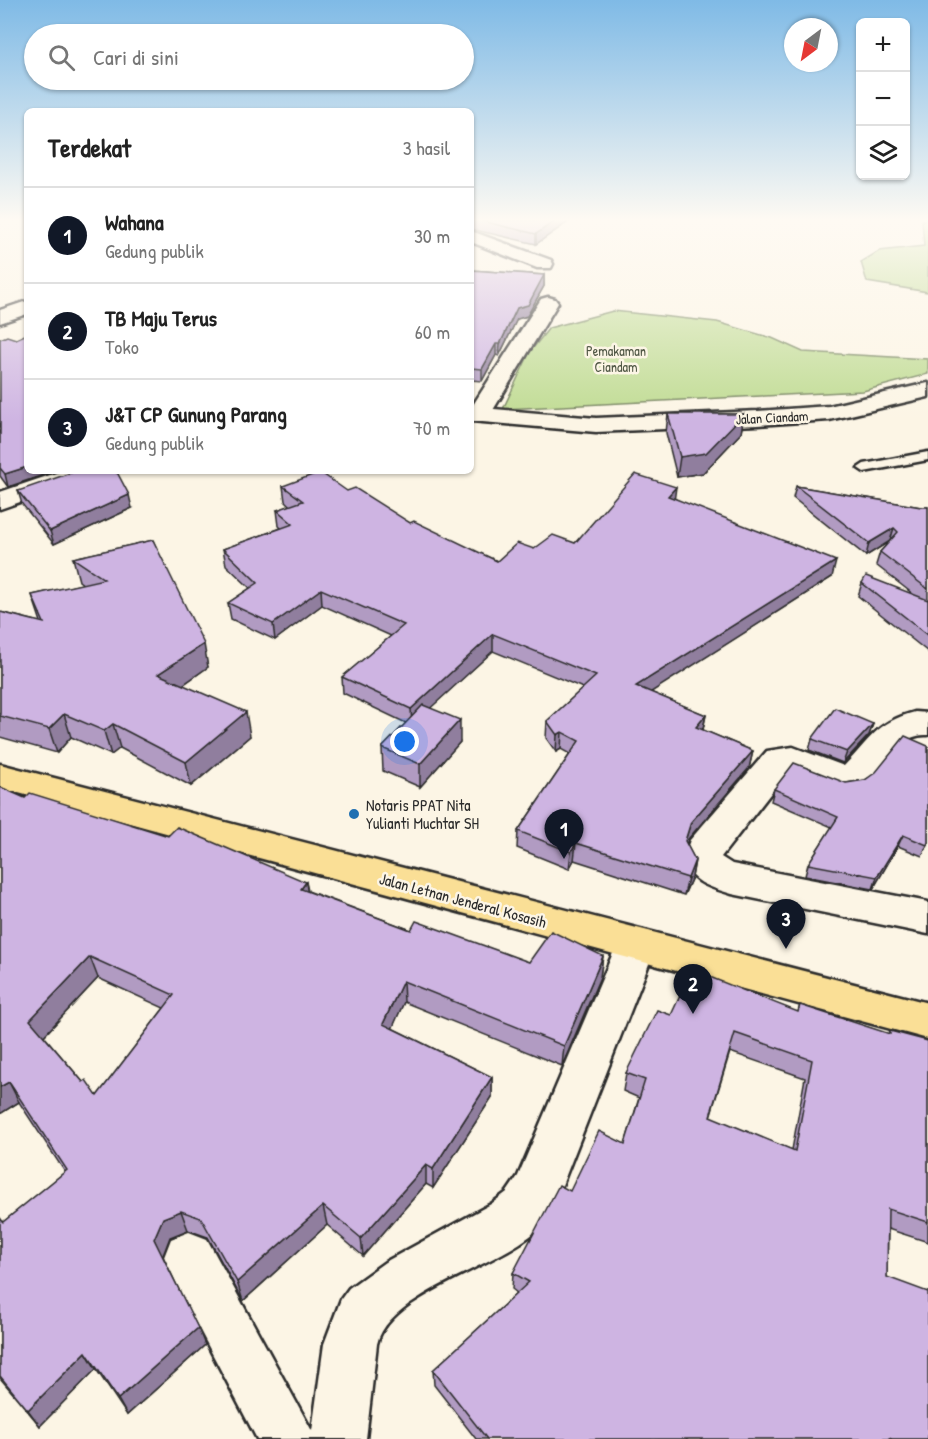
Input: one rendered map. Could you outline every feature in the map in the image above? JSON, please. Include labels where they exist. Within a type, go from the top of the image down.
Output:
[{"type":"highway","name":"Jalan Letnan Jenderal Kosasih","points":[[0,776],[636,946],[928,1021]]},
{"type":"street","points":[[475,415],[548,303]]},
{"type":"street","points":[[0,317],[24,308]]},
{"type":"street","name":"Jalan Ciandam","points":[[475,415],[597,425],[758,418],[829,413],[928,390]]},
{"type":"street","points":[[0,501],[77,474]]},
{"type":"street","points":[[928,724],[916,723],[901,728],[883,743],[848,781],[793,759],[779,759],[703,850],[701,859],[704,866],[713,873],[732,879],[928,918]]},
{"type":"street","points":[[338,1439],[353,1333],[360,1315],[370,1302],[389,1288],[508,1221],[524,1209],[535,1193],[636,946]]},
{"type":"street","points":[[189,1257],[287,1439]]},
{"type":"lane","points":[[864,468],[928,456]]},
{"type":"green space","points":[[898,287],[928,287],[928,292]]},
{"type":"green space","name":"Pemakaman Ciandam","points":[[613,311],[717,322],[772,338],[803,352],[928,359],[928,374],[863,391],[503,409],[530,352],[549,328]]},
{"type":"building","points":[[474,287],[538,287],[528,305],[517,308],[500,344],[496,344],[482,369],[474,368]]},
{"type":"building","points":[[24,335],[24,468],[5,474],[0,468],[0,339],[7,336],[16,339]]},
{"type":"building","points":[[668,414],[744,414],[706,453],[680,457]]},
{"type":"building","points":[[67,474],[118,474],[129,495],[50,531],[18,491]]},
{"type":"building","points":[[315,474],[323,474],[347,491],[355,488],[410,523],[414,521],[497,561],[517,543],[534,549],[553,535],[575,543],[635,474],[676,487],[668,496],[836,561],[636,686],[706,715],[696,727],[753,751],[691,822],[685,841],[695,860],[688,878],[576,843],[571,852],[518,831],[579,741],[562,732],[557,735],[547,721],[596,676],[493,634],[411,709],[342,677],[404,625],[321,589],[273,624],[228,603],[258,583],[223,549],[293,524],[277,510],[303,501],[283,486]]},
{"type":"building","points":[[796,486],[928,507],[928,589],[880,552],[898,532],[894,528],[869,543]]},
{"type":"building","points":[[153,540],[204,644],[158,674],[246,712],[186,762],[113,724],[104,731],[64,714],[49,729],[0,716],[0,612],[44,623],[32,595],[104,579],[73,558]]},
{"type":"building","points":[[866,576],[928,600],[928,635],[862,583]]},
{"type":"building","points":[[423,705],[460,720],[420,764],[382,748]]},
{"type":"building","points":[[835,708],[873,724],[847,752],[812,739]]},
{"type":"building","points":[[905,736],[928,746],[927,845],[903,835],[877,877],[808,864],[838,817],[774,789],[794,763],[846,783],[865,780],[876,772]]},
{"type":"building","points":[[0,787],[25,798],[30,793],[168,836],[177,827],[306,882],[301,889],[411,930],[416,921],[529,962],[551,931],[603,956],[564,1046],[403,981],[383,1024],[492,1077],[433,1169],[426,1165],[361,1238],[323,1206],[237,1282],[201,1218],[181,1211],[163,1218],[154,1239],[198,1328],[118,1399],[86,1352],[28,1410],[0,1376],[0,1218],[3,1222],[67,1170],[9,1082],[0,1087]],"holes":[[[90,957],[174,995],[97,1096],[86,1080],[83,1082],[30,1020]]]},
{"type":"building","points":[[692,970],[798,1012],[800,1005],[890,1034],[890,1031],[928,1041],[928,1222],[888,1209],[887,1277],[928,1292],[928,1439],[487,1439],[433,1370],[529,1282],[513,1273],[559,1185],[570,1191],[599,1131],[625,1144],[645,1080],[626,1073],[657,1010],[671,1015]],"holes":[[[735,1033],[812,1060],[795,1151],[710,1116]]]},
{"type":"place","name":"Notaris PPAT Nita Yulianti Muchtar SH","points":[[354,814]]},
{"type":"place","name":"Wahana","points":[[564,859]]},
{"type":"place","name":"J&T CP Gunung Parang","points":[[786,949]]},
{"type":"place","name":"TB Maju Terus","points":[[693,1014]]}]
